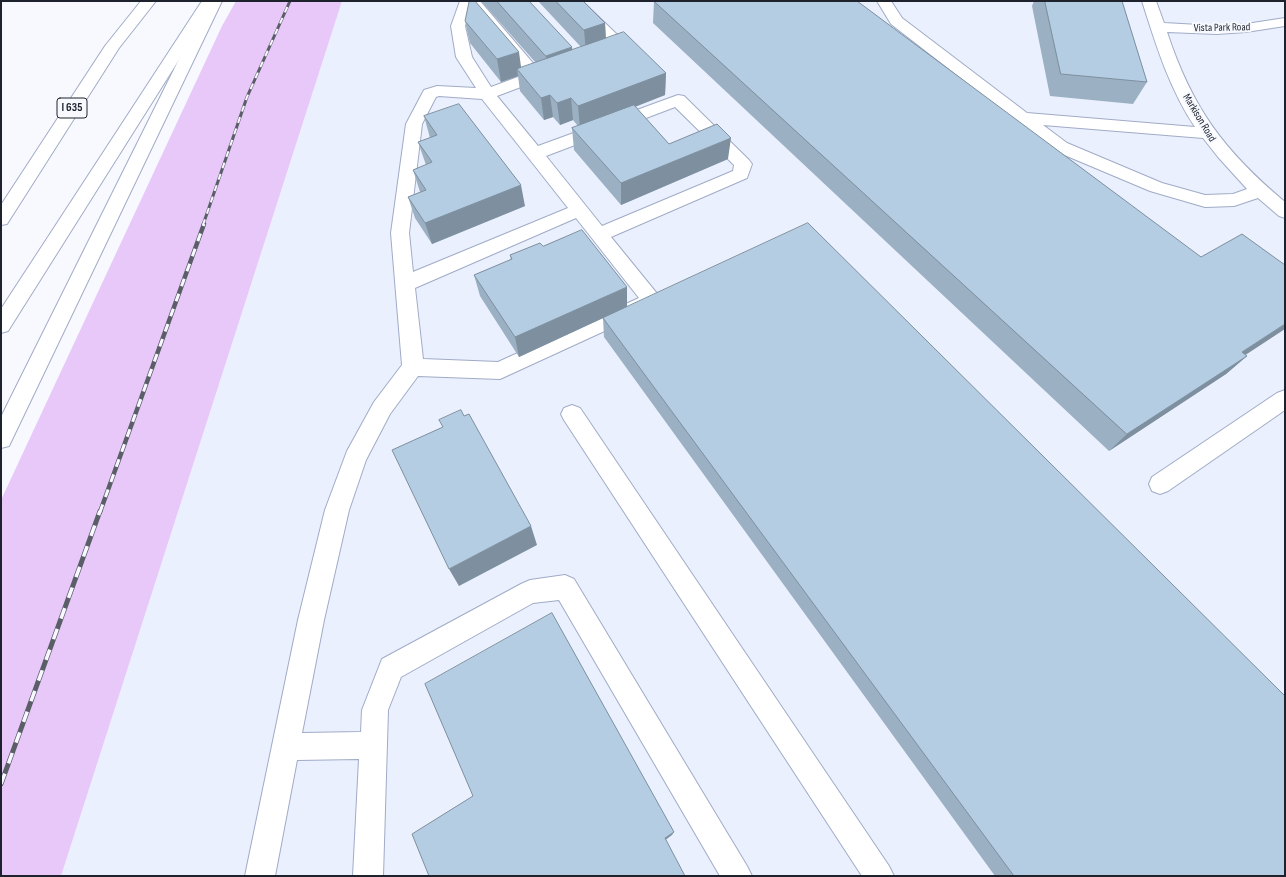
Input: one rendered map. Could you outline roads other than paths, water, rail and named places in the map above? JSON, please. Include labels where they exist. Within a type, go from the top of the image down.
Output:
[{"type":"main road","name":"I 635","points":[[1,219],[113,46],[149,1]]},
{"type":"main road","points":[[1,325],[209,1]]},
{"type":"main road","points":[[1,439],[215,1]]},
{"type":"main road","points":[[414,367],[500,370],[652,301],[487,94],[464,56],[458,26],[467,1]]},
{"type":"main road","points":[[260,876],[311,620],[340,502],[355,458],[372,426],[382,408],[414,367],[400,233],[414,124],[430,94],[437,91],[487,94],[536,76],[472,1]]},
{"type":"main road","points":[[574,1],[624,49]]},
{"type":"main road","points":[[884,1],[896,21],[1061,147],[1156,187],[1205,201],[1234,200],[1259,191]]},
{"type":"main road","name":"Markison Road","points":[[1149,1],[1177,81],[1206,133],[1259,191],[1285,212]]},
{"type":"main road","name":"Vista Park Road","points":[[1158,27],[1217,30],[1246,28],[1285,22]]},
{"type":"main road","points":[[534,154],[678,100],[743,164],[741,174],[599,235]]},
{"type":"main road","points":[[1025,118],[1206,133]]},
{"type":"main road","points":[[405,284],[579,210]]},
{"type":"main road","points":[[1160,484],[1285,399]]},
{"type":"main road","points":[[572,414],[879,876]]},
{"type":"main road","points":[[368,876],[375,710],[391,668],[530,592],[565,587],[737,876]]},
{"type":"main road","points":[[286,747],[374,745]]},
{"type":"railway","points":[[203,225],[247,97],[290,1]]},
{"type":"railway","points":[[100,512],[204,224]]},
{"type":"railway","points":[[1,784],[100,511]]}]
